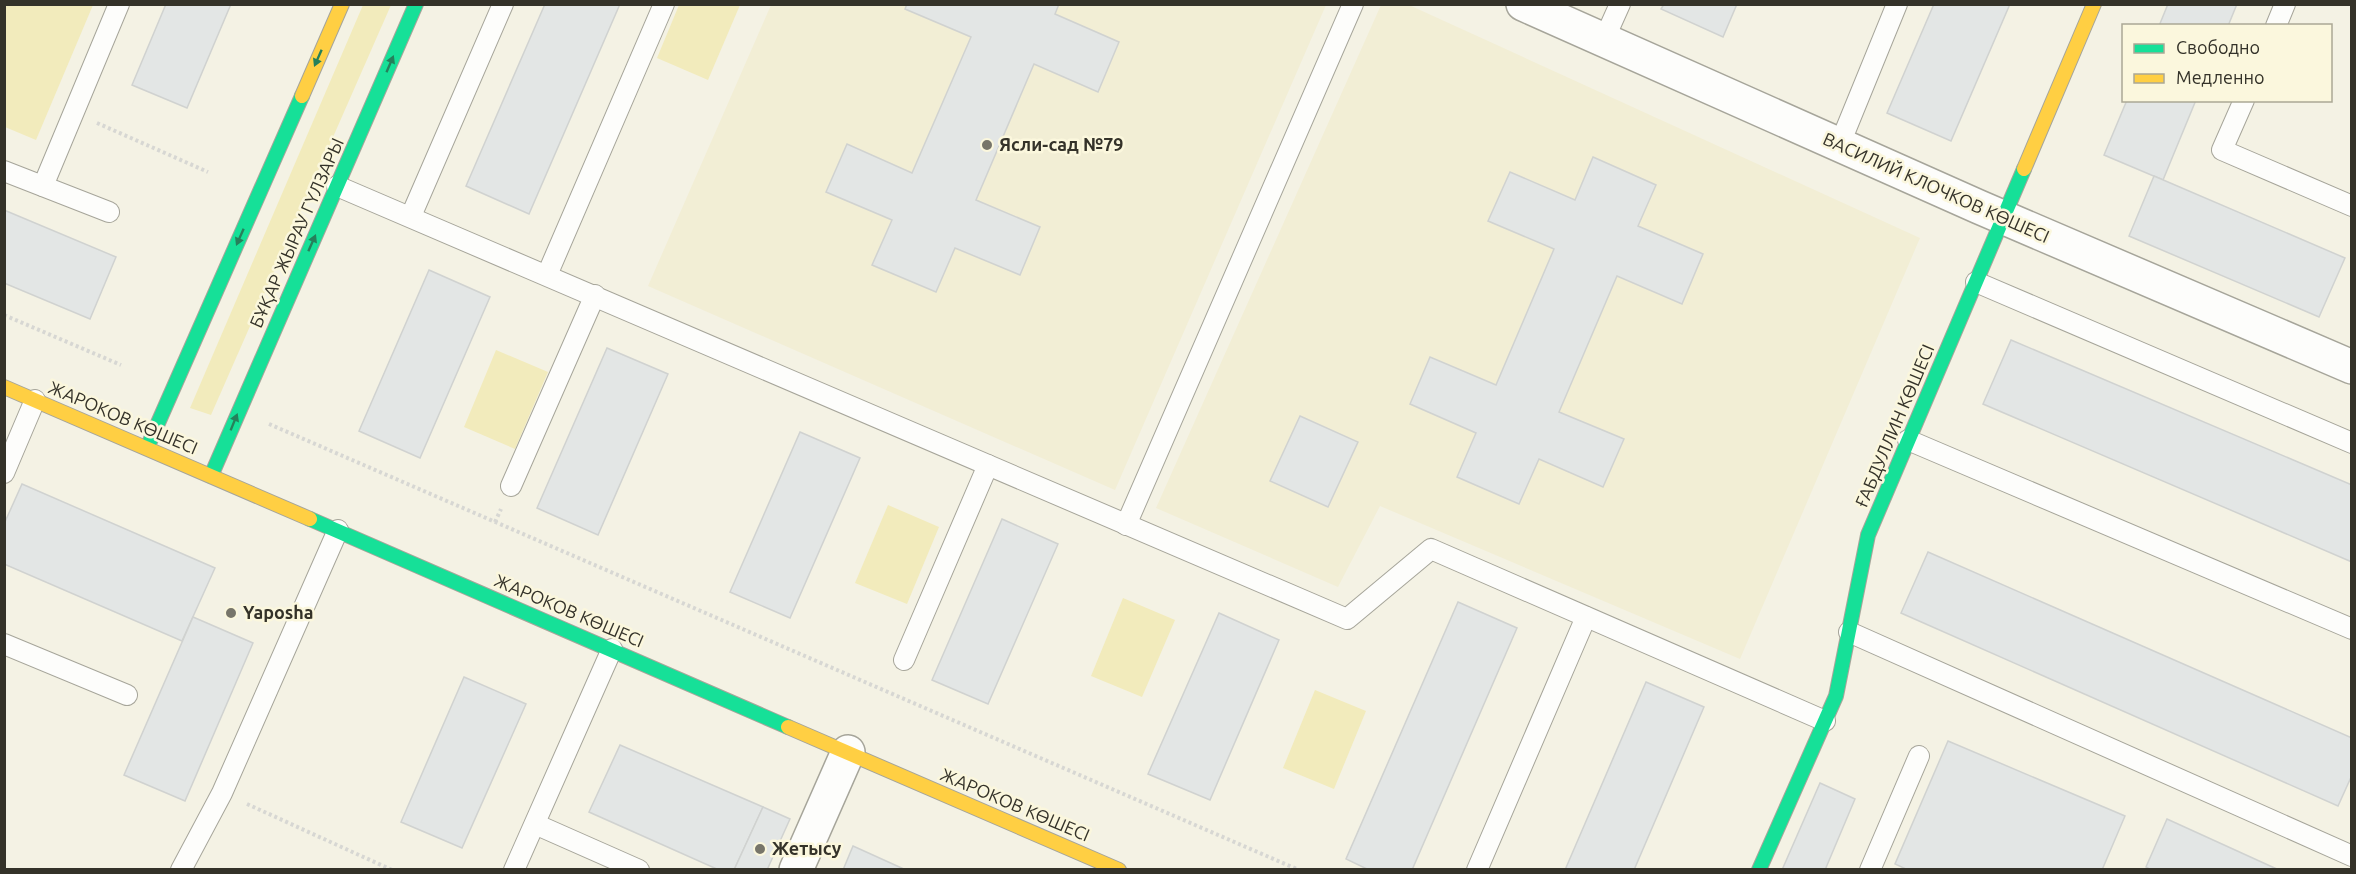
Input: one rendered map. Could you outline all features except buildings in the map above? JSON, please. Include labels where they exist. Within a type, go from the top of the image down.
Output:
[{"type":"street","points":[[147,448],[342,4]]},
{"type":"street","name":"БҰҚАР ЖЫРАУ ГҮЛЗАРЫ","points":[[211,476],[416,4]]},
{"type":"street","name":"ВАСИЛИЙ КЛОЧКОВ КӨШЕСІ","points":[[1523,4],[1839,146],[2352,367]]},
{"type":"street","name":"ҒАБДУЛЛИН КӨШЕСІ","points":[[1759,870],[1836,696],[1868,535],[2094,4]]},
{"type":"street","name":"ЖАРОКОВ КӨШЕСІ","points":[[4,387],[1119,870]]},
{"type":"street","points":[[796,870],[848,752]]},
{"type":"lane","points":[[43,186],[119,4]]},
{"type":"lane","points":[[411,216],[502,4]]},
{"type":"lane","points":[[547,275],[664,4]]},
{"type":"lane","points":[[1126,525],[1353,4]]},
{"type":"lane","points":[[1604,42],[1620,4]]},
{"type":"lane","points":[[1839,146],[1897,4]]},
{"type":"lane","points":[[2277,24],[2284,4]]},
{"type":"lane","points":[[2243,102],[2222,150],[2352,206]]},
{"type":"lane","points":[[4,171],[109,212]]},
{"type":"lane","points":[[337,186],[1347,619],[1431,549],[1825,721]]},
{"type":"lane","points":[[1976,282],[2352,443]]},
{"type":"lane","points":[[511,486],[595,295]]},
{"type":"lane","points":[[4,473],[35,400]]},
{"type":"lane","points":[[1908,440],[2352,629]]},
{"type":"lane","points":[[904,660],[988,465]]},
{"type":"lane","points":[[181,870],[222,793],[338,530]]},
{"type":"lane","points":[[1477,870],[1586,617]]},
{"type":"lane","points":[[1849,632],[2352,855]]},
{"type":"lane","points":[[4,644],[127,695]]},
{"type":"lane","points":[[514,870],[612,649]]},
{"type":"lane","points":[[1870,870],[1919,756]]},
{"type":"lane","points":[[535,824],[639,870]]},
{"type":"path","points":[[75,113],[208,172]]},
{"type":"path","points":[[4,315],[121,365]]},
{"type":"path","points":[[267,423],[1299,870]]},
{"type":"path","points":[[222,793],[392,870]]},
{"type":"shaded area","points":[[4,5],[93,5],[36,140],[5,127]]},
{"type":"shaded area","points":[[363,5],[391,5],[211,415],[190,408]]},
{"type":"shaded area","points":[[679,5],[740,5],[708,80],[657,58]]},
{"type":"shaded area","name":"Ясли-сад №79","points":[[771,5],[1326,5],[1115,490],[648,286]]},
{"type":"shaded area","points":[[1381,5],[1409,5],[1920,238],[1740,659],[1380,506],[1338,587],[1156,508]]},
{"type":"shaded area","points":[[496,350],[548,372],[515,449],[464,427]]},
{"type":"shaded area","points":[[888,505],[939,527],[907,604],[855,583]]},
{"type":"shaded area","points":[[1123,598],[1175,620],[1142,697],[1091,676]]},
{"type":"shaded area","points":[[1315,690],[1366,711],[1334,789],[1283,768]]},
{"type":"traffic: fast","points":[[211,476],[416,4]]},
{"type":"traffic: fast","points":[[147,448],[302,96]]},
{"type":"traffic: fast","points":[[1759,870],[1836,696],[1868,535],[2024,169]]},
{"type":"traffic: fast","points":[[310,519],[788,727]]},
{"type":"traffic: slow","points":[[302,96],[342,4]]},
{"type":"traffic: slow","points":[[2024,169],[2094,4]]},
{"type":"traffic: slow","points":[[4,387],[310,519]]},
{"type":"traffic: slow","points":[[788,727],[1119,870]]},
{"type":"place","name":"Ясли-сад №79","points":[[987,145]]},
{"type":"place","name":"Yaposha","points":[[231,613]]},
{"type":"place","name":"Жетысу","points":[[760,849]]}]
